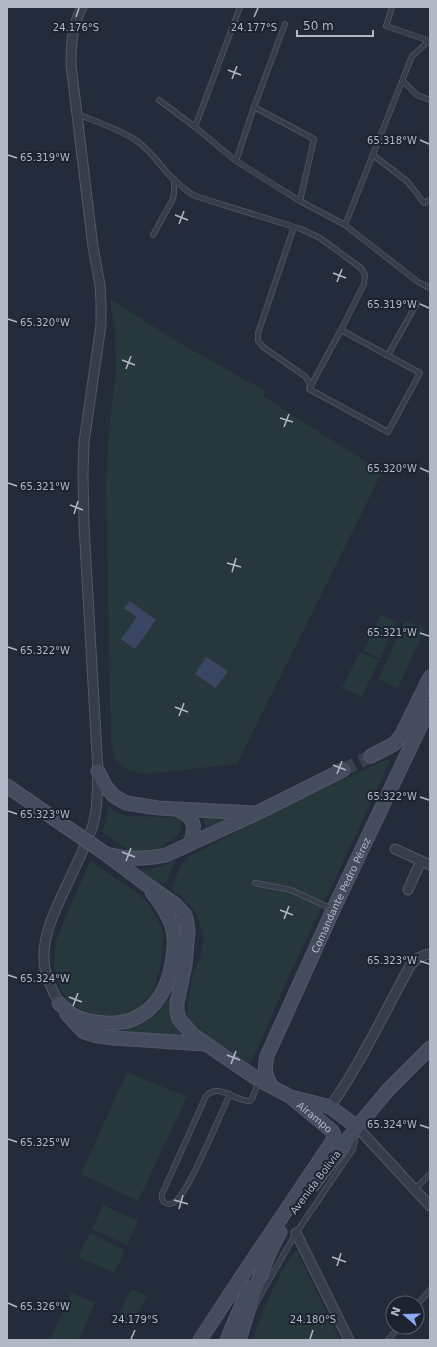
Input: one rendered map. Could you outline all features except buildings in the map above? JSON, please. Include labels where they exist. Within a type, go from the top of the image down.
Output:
[{"type":"main road","points":[[371,756],[394,744],[401,736],[430,676]]},
{"type":"main road","name":"Comandante Pedro Pérez","points":[[271,1086],[265,1074],[267,1056],[333,910],[430,706]]},
{"type":"main road","points":[[106,854],[128,859],[150,859],[166,855],[257,813],[343,770]]},
{"type":"main road","points":[[98,771],[106,787],[119,800],[126,803],[141,806],[177,809],[257,813]]},
{"type":"main road","points":[[7,786],[106,854],[143,882],[160,902],[172,926],[175,945],[169,980],[161,996],[153,1006],[142,1014],[131,1019],[109,1023],[87,1020],[74,1015],[59,1003]]},
{"type":"main road","points":[[177,809],[187,814],[193,823],[194,834],[190,844]]},
{"type":"main road","name":"Airampo","points":[[143,882],[176,905],[185,915],[188,923],[185,965],[177,1003],[179,1019],[185,1028],[259,1080],[291,1098],[332,1131],[334,1135],[333,1139]]},
{"type":"main road","points":[[59,1003],[76,1025],[84,1032],[93,1035],[112,1038],[206,1044]]},
{"type":"main road","name":"Avenida Bolivia","points":[[240,1336],[273,1245],[289,1217],[357,1127],[388,1090],[430,1048]]},
{"type":"main road","name":"Airampo","points":[[291,1098],[330,1107],[357,1127]]},
{"type":"main road","name":"Avenida Bolivia","points":[[200,1340],[333,1139]]},
{"type":"main road","points":[[226,1340],[256,1272],[273,1245]]},
{"type":"street","points":[[59,1003],[50,986],[45,968],[45,950],[48,932],[57,905],[72,876],[92,828],[97,809],[98,771],[84,526],[83,474],[84,442],[101,325],[101,303],[71,65],[71,40],[77,17],[82,7]]},
{"type":"street","points":[[395,849],[427,862],[408,890]]},
{"type":"street","points":[[330,1107],[371,1039],[410,966],[414,960],[430,954]]},
{"type":"street","points":[[357,1127],[430,1206]]},
{"type":"street","points":[[296,1233],[350,1340]]},
{"type":"lane","points":[[196,128],[240,7]]},
{"type":"lane","points":[[392,7],[386,26],[430,40]]},
{"type":"lane","points":[[236,161],[254,107],[285,24]]},
{"type":"lane","points":[[345,224],[412,56],[430,40]]},
{"type":"lane","points":[[403,81],[417,95],[430,100]]},
{"type":"lane","points":[[158,100],[196,128],[236,161],[300,201],[345,224],[418,282],[430,288]]},
{"type":"lane","points":[[254,107],[314,138],[300,201]]},
{"type":"lane","points":[[76,113],[119,131],[138,141],[185,190],[195,196],[294,227],[320,238],[361,268],[365,275],[364,284],[342,330],[311,386]]},
{"type":"lane","points":[[373,155],[408,182],[424,203],[430,200]]},
{"type":"lane","points":[[153,235],[173,199],[174,179]]},
{"type":"lane","points":[[294,227],[258,333],[258,341],[263,347],[306,377],[311,386],[309,389],[388,432],[420,373],[342,330]]},
{"type":"lane","points":[[388,355],[417,303]]},
{"type":"lane","points":[[255,883],[290,890],[333,910]]},
{"type":"lane","points":[[230,1094],[197,1167],[182,1194],[172,1204],[163,1202],[162,1194],[209,1092],[215,1091],[230,1094],[243,1100],[250,1101],[259,1080]]},
{"type":"lane","points":[[240,1336],[270,1278],[296,1233],[353,1149],[357,1127]]},
{"type":"lane","points":[[414,1189],[430,1174]]},
{"type":"shaded area","points":[[110,299],[189,349],[266,391],[263,396],[382,472],[237,764],[144,774],[128,770],[115,760],[111,741],[106,488],[108,441],[116,368],[115,333]]},
{"type":"shaded area","points":[[381,615],[397,622],[380,659],[363,651]]},
{"type":"shaded area","points":[[405,621],[425,628],[398,688],[378,679]]},
{"type":"shaded area","points":[[360,652],[379,660],[362,697],[342,688]]},
{"type":"shaded area","points":[[385,760],[391,760],[284,987],[261,1041],[249,1063],[216,1041],[205,1036],[188,1020],[187,1002],[194,972],[201,956],[203,938],[197,914],[180,895],[171,889],[180,866],[190,856],[280,809]]},
{"type":"shaded area","points":[[107,805],[117,812],[128,816],[173,817],[181,821],[181,830],[177,836],[161,847],[143,854],[135,853],[102,832],[107,818]]},
{"type":"shaded area","points":[[202,815],[234,816],[205,832]]},
{"type":"shaded area","points":[[90,861],[139,894],[149,904],[163,930],[160,969],[153,991],[136,1012],[109,1018],[82,1010],[70,1002],[62,992],[54,966],[56,940]]},
{"type":"shaded area","points":[[173,861],[175,863],[166,882],[161,884],[154,882],[137,871],[160,867]]},
{"type":"shaded area","points":[[175,990],[175,1024],[186,1039],[118,1032],[138,1026],[152,1018],[163,1007]]},
{"type":"shaded area","points":[[127,1072],[187,1097],[138,1201],[81,1174]]},
{"type":"shaded area","points":[[103,1205],[138,1221],[127,1245],[92,1229]]},
{"type":"shaded area","points":[[90,1233],[125,1250],[114,1273],[78,1257]]},
{"type":"shaded area","points":[[296,1250],[340,1340],[252,1340],[267,1301],[281,1272]]},
{"type":"shaded area","points":[[131,1289],[147,1296],[133,1325],[118,1318]]},
{"type":"shaded area","points":[[71,1293],[95,1303],[79,1340],[50,1340]]},
{"type":"water","points":[[130,601],[156,620],[135,649],[121,639],[137,617],[124,608]]},
{"type":"water","points":[[206,657],[228,671],[216,688],[195,674]]},
{"type":"tunnel","points":[[343,770],[371,756]]}]
